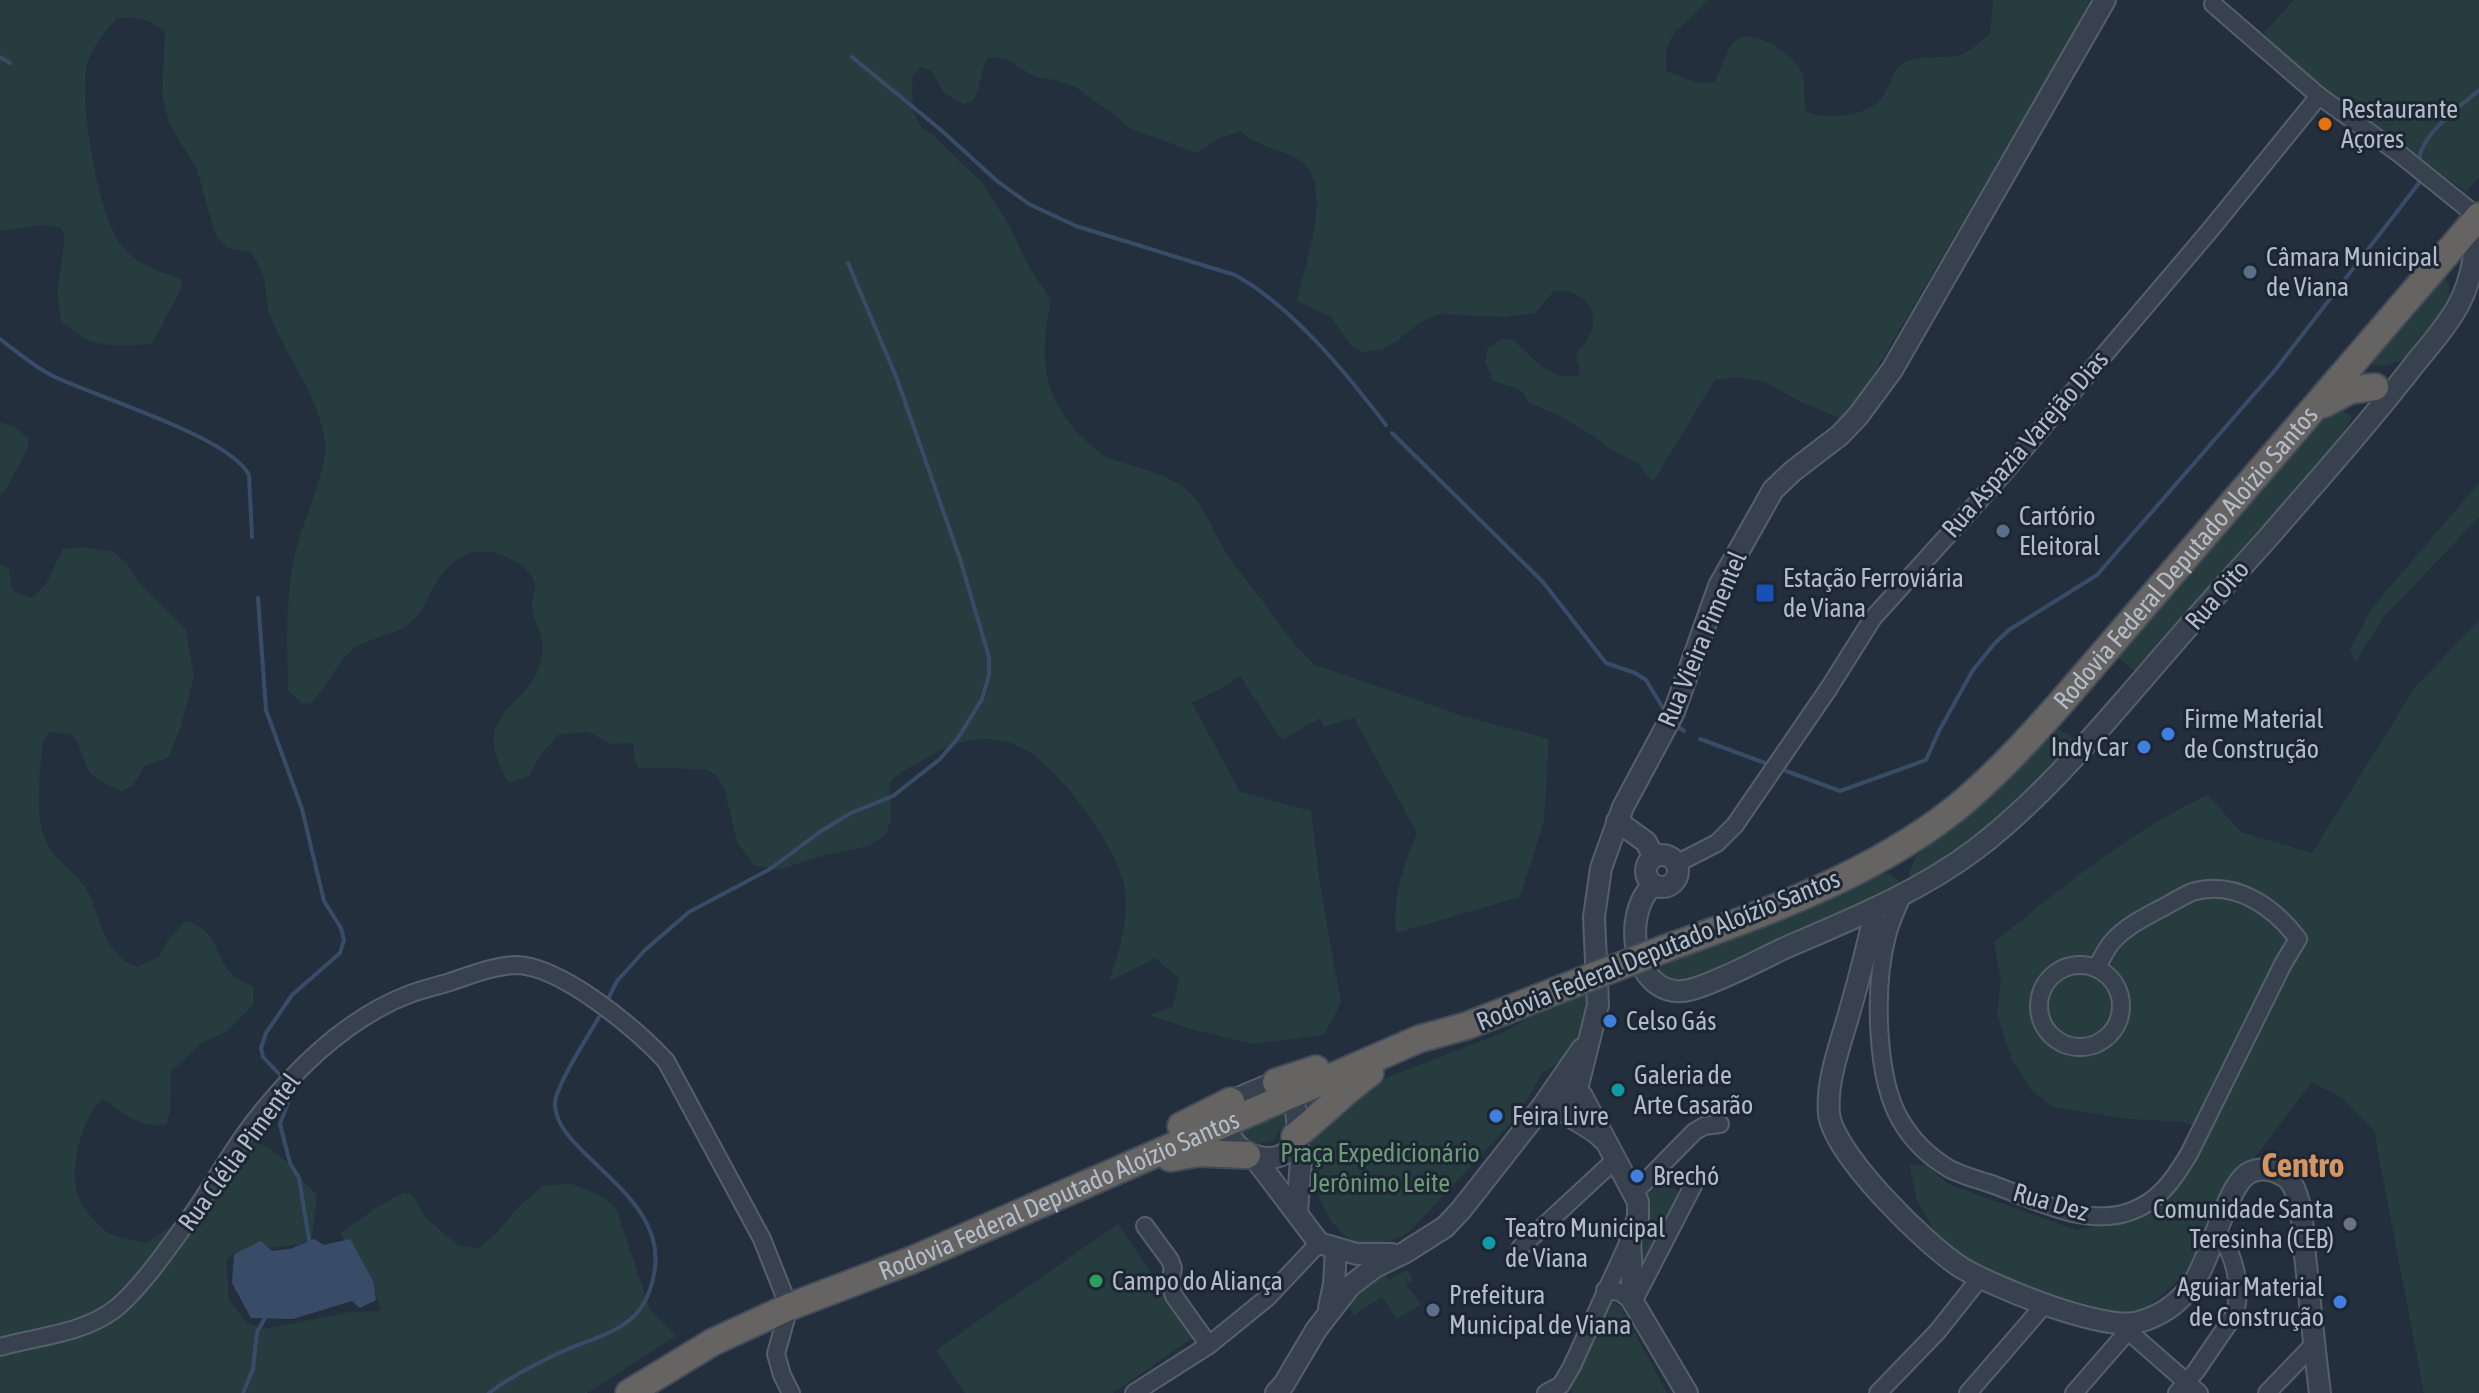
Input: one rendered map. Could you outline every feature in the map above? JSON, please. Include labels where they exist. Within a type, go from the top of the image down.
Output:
[{"type":"highway","name":"Rodovia Federal Deputado Aloízio Santos","points":[[629,1393],[713,1342],[789,1307],[912,1260],[1135,1162],[1153,1142],[1284,1089],[1419,1039],[1466,1026],[1781,906],[1899,848],[1955,808],[2027,742],[2479,216]]},
{"type":"highway","points":[[2314,409],[2350,390],[2385,388]]},
{"type":"highway","points":[[1295,1136],[1325,1113],[1345,1091],[1419,1039]]},
{"type":"highway","points":[[1135,1162],[1153,1162],[1199,1153],[1251,1156]]},
{"type":"street","name":"Rua Vieira Pimentel","points":[[1560,1098],[1587,1042],[1598,1005],[1594,917],[1596,891],[1608,843],[1674,712],[1710,607],[1729,565],[1762,506],[1784,478],[1849,426],[1892,370],[2105,0]]},
{"type":"street","points":[[2213,4],[2319,96],[2479,216]]},
{"type":"street","name":"Rua Aspazia Varejão Dias","points":[[1676,864],[1717,843],[1735,825],[1873,618],[2004,473],[2319,96]]},
{"type":"street","name":"Rua Oito","points":[[1653,885],[1639,906],[1634,943],[1638,958],[1656,983],[1667,990],[1680,991],[1718,978],[1902,896],[1997,833],[2075,759],[2385,388],[2457,307],[2472,271],[2479,216]]},
{"type":"street","points":[[2356,360],[2361,376],[2385,388]]},
{"type":"street","points":[[1617,821],[1646,842],[1654,857]]},
{"type":"street","points":[[1666,855],[1676,864],[1678,871],[1674,881],[1662,887],[1653,885],[1646,873],[1647,864],[1654,857],[1666,855]]},
{"type":"street","name":"Rua Dez","points":[[1902,896],[1887,935],[1879,1017],[1886,1085],[1901,1120],[1912,1137],[1950,1170],[2060,1209],[2105,1217],[2129,1212],[2149,1202],[2171,1184],[2298,939],[2286,922],[2267,905],[2240,894],[2219,890],[2192,892],[2136,922],[2113,941],[2096,968]]},
{"type":"street","points":[[1876,908],[1836,1060],[1829,1102],[1831,1121],[1857,1165],[1908,1224],[1949,1259],[1980,1278],[2045,1304],[2128,1327],[2187,1389],[2230,1325],[2237,1305],[2234,1261],[2230,1248],[2218,1233]]},
{"type":"street","points":[[2078,964],[2096,968],[2110,977],[2119,992],[2121,1009],[2116,1026],[2105,1039],[2090,1046],[2073,1047],[2057,1040],[2045,1028],[2039,1012],[2040,995],[2048,980],[2062,969],[2078,964]]},
{"type":"street","name":"Rua Clélia Pimentel","points":[[0,1347],[78,1328],[126,1299],[173,1242],[261,1113],[287,1080],[317,1052],[386,1005],[409,994],[498,967],[518,965],[538,970],[596,1001],[646,1040],[666,1061],[762,1239],[789,1307]]},
{"type":"street","points":[[1251,1156],[1274,1158],[1291,1146],[1297,1113],[1284,1089]]},
{"type":"street","points":[[1316,1330],[1350,1286],[1375,1267],[1445,1227],[1520,1136],[1560,1098],[1582,1096],[1634,1193],[1638,1202],[1638,1218],[1561,1385],[1546,1393]]},
{"type":"street","points":[[1229,1112],[1232,1138],[1327,1246],[1368,1256],[1404,1253]]},
{"type":"street","points":[[1634,1193],[1694,1132],[1704,1126],[1720,1124]]},
{"type":"street","points":[[1295,1136],[1301,1160],[1297,1213]]},
{"type":"street","points":[[1520,1248],[1613,1153]]},
{"type":"street","points":[[2074,1393],[2128,1327],[2167,1310],[2178,1301],[2193,1283],[2241,1180],[2249,1173],[2270,1170],[2282,1174],[2291,1182],[2301,1216],[2320,1393]]},
{"type":"street","points":[[1633,1302],[1695,1182]]},
{"type":"street","points":[[1145,1226],[1170,1260],[1173,1268],[1170,1283],[1174,1296],[1209,1345]]},
{"type":"street","points":[[1630,1238],[1633,1302]]},
{"type":"street","points":[[1283,1390],[1328,1309],[1331,1297],[1327,1246]]},
{"type":"street","points":[[1134,1393],[1209,1345],[1327,1246]]},
{"type":"street","points":[[1878,1393],[1937,1332],[1980,1278]]},
{"type":"street","points":[[1605,1290],[1620,1292],[1633,1302],[1687,1393]]},
{"type":"street","points":[[1968,1393],[2045,1304]]},
{"type":"street","points":[[789,1307],[776,1354],[791,1393]]},
{"type":"street","points":[[2103,1320],[2107,1337],[2103,1361]]},
{"type":"street","points":[[2267,1393],[2315,1343]]},
{"type":"green space","points":[[0,0],[1709,0],[1674,33],[1666,51],[1666,71],[1699,83],[1714,82],[1734,42],[1741,37],[1760,39],[1781,50],[1802,72],[1806,111],[1834,116],[1856,113],[1875,105],[1884,95],[1896,70],[1904,63],[1960,55],[1972,49],[1990,34],[1993,0],[2090,0],[1846,421],[1797,400],[1766,382],[1738,377],[1715,380],[1653,482],[1637,463],[1558,415],[1529,403],[1523,392],[1516,388],[1493,381],[1485,362],[1488,348],[1500,340],[1512,339],[1549,371],[1558,375],[1579,375],[1580,367],[1575,356],[1589,337],[1593,320],[1589,305],[1578,295],[1554,291],[1535,313],[1505,317],[1439,314],[1419,323],[1381,350],[1362,352],[1351,346],[1331,317],[1297,301],[1311,246],[1317,203],[1315,185],[1308,169],[1296,158],[1253,140],[1241,131],[1218,139],[1197,153],[1129,128],[1075,87],[1056,80],[1037,78],[1004,58],[987,58],[974,100],[964,104],[945,94],[930,70],[921,67],[912,77],[913,111],[921,127],[983,184],[1051,300],[1045,338],[1046,372],[1057,404],[1080,435],[1109,458],[1162,476],[1187,490],[1203,509],[1237,568],[1295,644],[1315,665],[1463,716],[1549,739],[1544,821],[1520,897],[1396,933],[1400,882],[1417,833],[1354,718],[1323,727],[1320,718],[1282,740],[1240,676],[1192,703],[1240,792],[1311,811],[1341,1003],[1324,1035],[1253,1044],[1149,1015],[1173,1007],[1179,979],[1155,958],[1109,981],[1125,921],[1126,897],[1118,866],[1104,839],[1071,792],[1036,757],[1018,746],[998,740],[977,739],[953,745],[926,758],[890,782],[891,819],[886,834],[868,846],[778,870],[754,865],[737,842],[725,791],[718,777],[706,769],[639,768],[633,743],[610,744],[589,732],[559,734],[541,754],[529,776],[509,783],[497,758],[494,739],[497,724],[536,674],[543,648],[532,608],[533,578],[521,564],[504,556],[489,552],[471,553],[449,566],[416,618],[404,627],[365,642],[351,651],[310,704],[301,703],[288,690],[288,601],[296,550],[325,455],[322,427],[311,395],[272,320],[264,278],[257,261],[250,252],[227,248],[216,236],[196,167],[170,126],[162,95],[165,32],[143,19],[117,18],[94,49],[86,71],[86,110],[93,162],[113,232],[122,246],[141,263],[180,278],[182,287],[152,344],[103,344],[83,337],[61,321],[57,292],[65,239],[62,229],[37,225],[0,230]]},
{"type":"green space","points":[[2294,0],[2479,0],[2479,177],[2466,192],[2320,87],[2263,34]]},
{"type":"green space","points":[[2442,273],[2449,285],[2449,303],[2402,360],[2386,366],[2365,364]]},
{"type":"green space","points":[[2336,406],[2352,417],[2312,484],[2139,675],[2114,654]]},
{"type":"green space","points":[[0,422],[16,428],[28,438],[28,448],[5,491],[0,493]]},
{"type":"green space","points":[[2479,483],[2479,517],[2382,619],[2356,662],[2350,650],[2371,609]]},
{"type":"green space","points":[[83,547],[113,552],[127,563],[138,582],[186,630],[194,676],[181,726],[168,758],[145,766],[133,785],[121,791],[91,773],[70,734],[49,732],[43,741],[39,782],[39,812],[45,839],[55,855],[85,886],[105,935],[116,953],[125,960],[136,967],[158,958],[168,940],[186,920],[206,932],[231,973],[254,987],[253,1005],[228,1031],[201,1043],[171,1072],[170,1112],[166,1124],[139,1122],[102,1099],[95,1108],[80,1140],[75,1177],[77,1194],[88,1213],[109,1233],[146,1243],[184,1213],[232,1140],[260,1144],[271,1150],[290,1165],[317,1195],[312,1237],[301,1244],[235,1252],[226,1259],[229,1300],[247,1323],[265,1329],[350,1312],[381,1311],[369,1280],[340,1234],[377,1207],[405,1192],[414,1197],[427,1219],[459,1246],[478,1248],[543,1186],[569,1183],[598,1194],[616,1208],[650,1310],[676,1336],[587,1393],[0,1393],[0,563],[9,569],[12,590],[31,598],[46,584],[63,549]]},
{"type":"green space","points":[[2479,620],[2479,1393],[2424,1393],[2374,1131],[2342,1098],[2312,1082],[2226,1195],[2195,1267],[2139,1314],[2112,1312],[1985,1274],[1942,1245],[1917,1200],[1909,1164],[1927,1166],[1948,1184],[2076,1230],[2147,1212],[2192,1170],[2210,1132],[2185,1122],[2129,1119],[2054,1107],[2031,1090],[2011,1058],[1997,1013],[2001,982],[1994,942],[2124,843],[2208,795],[2241,832],[2312,853],[2416,686]]},
{"type":"green space","points":[[2050,724],[2077,740],[2002,819],[1912,883],[1909,873],[1916,856],[1968,810]]},
{"type":"green space","points":[[1888,873],[1898,880],[1898,888],[1674,988],[1649,967],[1668,958],[1673,960]]},
{"type":"green space","name":"Praça Expedicionário Jerônimo Leite","points":[[1594,984],[1589,1022],[1571,1055],[1542,1073],[1518,1116],[1409,1232],[1392,1241],[1362,1244],[1339,1230],[1322,1204],[1316,1187],[1310,1194],[1308,1208],[1305,1200],[1307,1151],[1312,1139],[1324,1120],[1366,1086],[1504,1032],[1570,994]]},
{"type":"green space","points":[[1284,1111],[1285,1123],[1273,1141],[1254,1142],[1239,1130]]},
{"type":"green space","points":[[1656,1179],[1684,1194],[1641,1279],[1643,1196],[1646,1187]]},
{"type":"green space","name":"Campo do Aliança","points":[[1118,1224],[1194,1337],[1113,1393],[965,1393],[936,1350]]},
{"type":"green space","points":[[1407,1270],[1413,1280],[1406,1285],[1421,1304],[1397,1319],[1382,1297],[1354,1315],[1346,1300],[1383,1272],[1389,1280]]},
{"type":"green space","points":[[1608,1300],[1620,1306],[1667,1393],[1572,1393],[1569,1385]]},
{"type":"water","points":[[314,1239],[324,1245],[350,1239],[373,1281],[376,1300],[360,1308],[352,1301],[293,1319],[251,1318],[232,1283],[234,1254],[261,1241],[272,1251],[290,1249]]},
{"type":"waterway","points":[[0,57],[10,63]]},
{"type":"waterway","points":[[852,57],[997,181],[1029,204],[1076,226],[1235,275],[1256,288],[1317,342],[1386,425]]},
{"type":"waterway","points":[[2419,163],[2425,143],[2433,133],[2479,90]]},
{"type":"waterway","points":[[1786,771],[1840,791],[1926,760],[1973,670],[1995,643],[2009,630],[2097,575],[2276,369],[2419,183],[2419,175]]},
{"type":"waterway","points":[[609,997],[617,981],[645,950],[689,912],[770,869],[851,813],[893,796],[940,759],[958,738],[982,699],[989,675],[989,657],[960,559],[897,379],[848,263]]},
{"type":"waterway","points":[[0,339],[51,375],[189,432],[237,460],[249,475],[252,537]]},
{"type":"waterway","points":[[1392,433],[1543,582],[1606,663],[1646,680],[1666,713]]},
{"type":"waterway","points":[[258,598],[266,710],[302,809],[324,901],[341,928],[344,940],[340,953],[292,995],[266,1033],[261,1048],[263,1057],[279,1074]]},
{"type":"waterway","points":[[1674,724],[1684,731]]},
{"type":"waterway","points":[[1700,739],[1765,763]]},
{"type":"waterway","points":[[489,1393],[537,1363],[626,1323],[641,1307],[651,1286],[655,1246],[645,1221],[630,1198],[572,1140],[559,1122],[555,1103],[567,1073],[599,1017]]},
{"type":"waterway","points":[[292,1087],[280,1124],[290,1163],[299,1178],[310,1245]]},
{"type":"waterway","points":[[243,1393],[253,1369],[257,1332],[267,1315]]},
{"type":"place","name":"Restaurante Açores","points":[[2325,124]]},
{"type":"place","name":"Câmara Municipal de Viana","points":[[2250,272]]},
{"type":"place","name":"Cartório Eleitoral","points":[[2003,531]]},
{"type":"place","name":"Estação Ferroviária de Viana","points":[[1765,593]]},
{"type":"place","name":"Firme Material de Construção","points":[[2168,734]]},
{"type":"place","name":"Indy Car","points":[[2144,747]]},
{"type":"place","name":"Celso Gás","points":[[1610,1021]]},
{"type":"place","name":"Galeria de Arte Casarão","points":[[1618,1090]]},
{"type":"place","name":"Feira Livre","points":[[1496,1116]]},
{"type":"place","name":"Brechó","points":[[1637,1176]]},
{"type":"place","name":"Comunidade Santa Teresinha (CEB)","points":[[2350,1224]]},
{"type":"place","name":"Teatro Municipal de Viana","points":[[1489,1243]]},
{"type":"place","name":"Campo do Aliança","points":[[1096,1281]]},
{"type":"place","name":"Aguiar Material de Construção","points":[[2340,1302]]},
{"type":"place","name":"Prefeitura Municipal de Viana","points":[[1433,1310]]},
{"type":"district","name":"Centro","points":[[2303,1165]]}]
